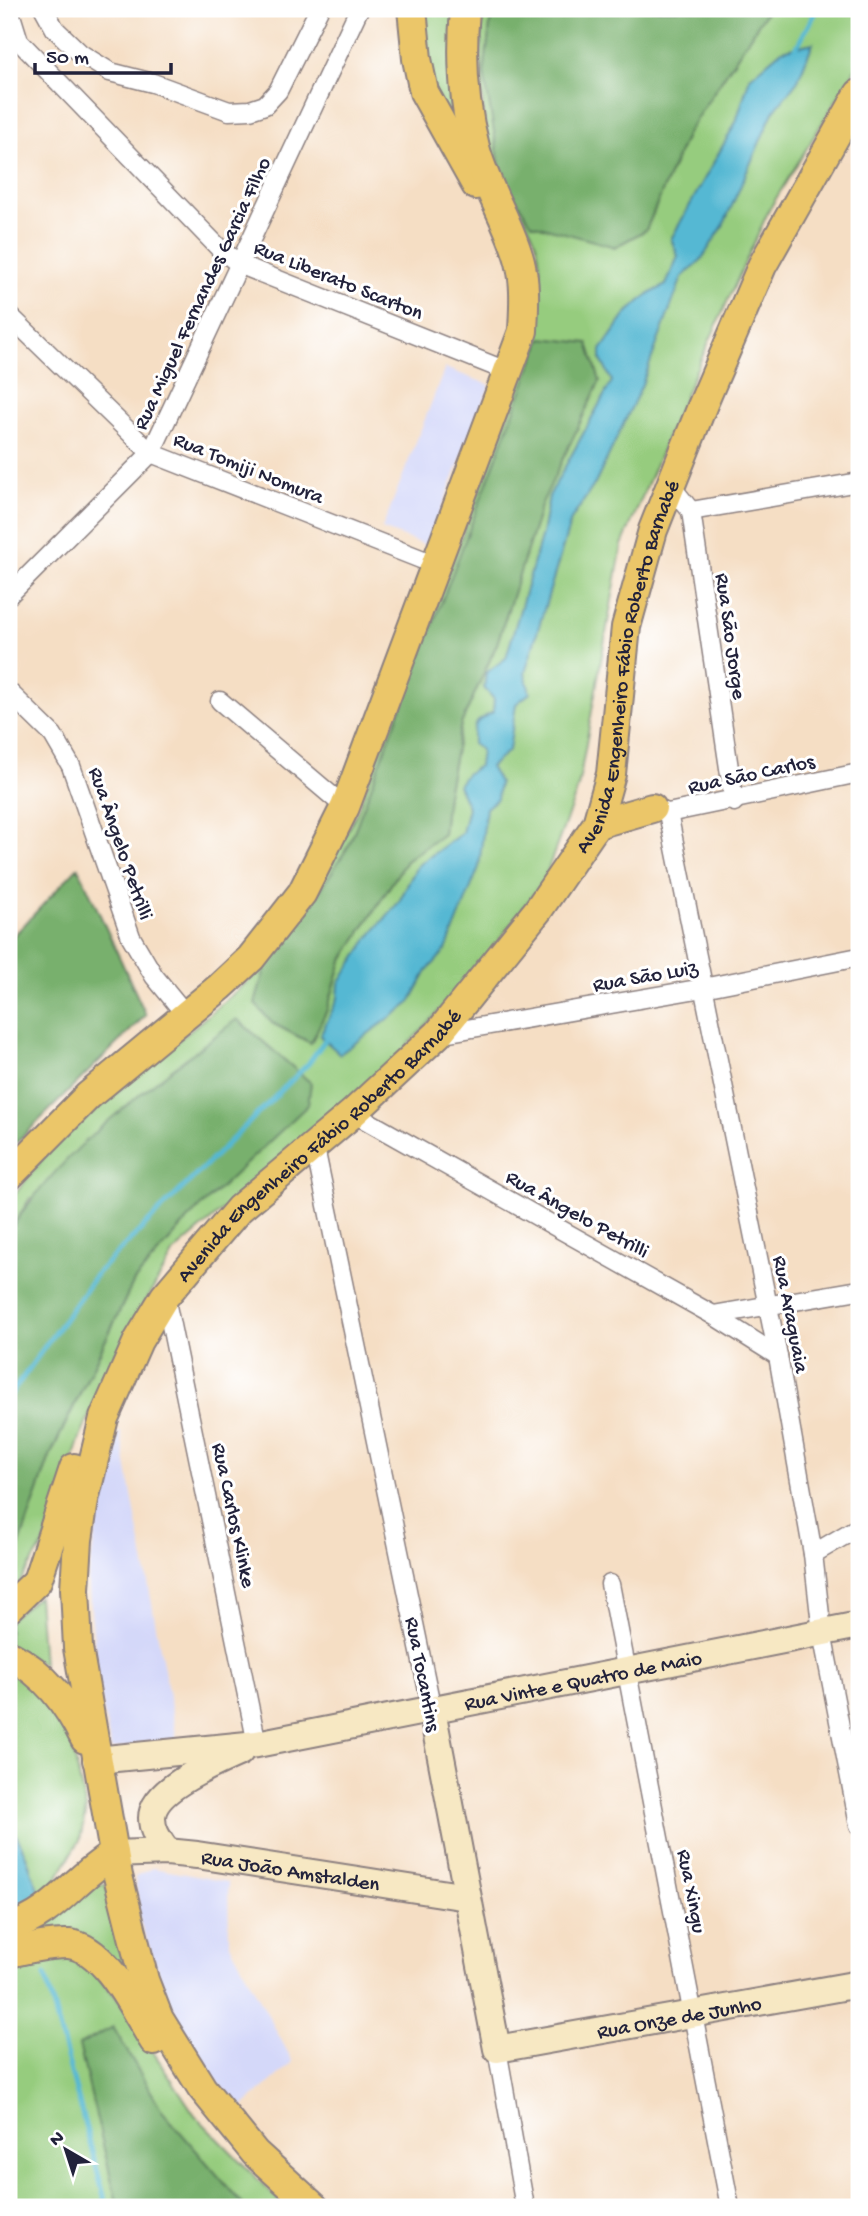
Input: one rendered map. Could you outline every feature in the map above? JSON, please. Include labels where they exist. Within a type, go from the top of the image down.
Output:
[{"type":"main road","points":[[412,9],[417,59],[424,92],[456,153],[505,224]]},
{"type":"main road","points":[[9,1176],[88,1096],[251,958],[281,923],[323,855],[345,807],[523,331],[525,300],[520,262],[475,150],[468,114],[463,36],[465,9]]},
{"type":"main road","name":"Avenida Engenheiro Fábio Roberto Barnabé","points":[[314,2207],[265,2162],[202,2088],[159,2019],[144,1980],[114,1854],[78,1648],[75,1589],[84,1500],[104,1418],[138,1341],[165,1296],[239,1209],[314,1143],[352,1114],[438,1034],[538,910],[597,824],[611,774],[626,627],[653,530],[762,266],[855,105]]},
{"type":"main road","points":[[611,774],[660,811]]},
{"type":"main road","points":[[597,824],[660,811]]},
{"type":"main road","points":[[9,1608],[37,1581],[73,1471],[85,1442],[104,1418]]},
{"type":"main road","points":[[9,1655],[27,1665],[51,1686],[69,1707],[96,1760]]},
{"type":"main road","points":[[9,1928],[36,1918],[51,1908],[91,1868],[114,1854]]},
{"type":"main road","points":[[9,1953],[68,1944],[88,1952],[116,1979],[166,2060],[217,2129],[242,2155],[265,2162]]},
{"type":"street","name":"Rua Liberato Scarton","points":[[9,9],[14,44],[221,250],[241,265],[509,372]]},
{"type":"street","points":[[44,9],[55,29],[81,54],[110,72],[153,83],[229,111],[250,110],[265,105],[278,91],[319,9]]},
{"type":"street","name":"Rua Miguel Fernandes Garcia Filho","points":[[9,595],[151,453],[359,9]]},
{"type":"street","name":"Rua Tomiji Nomura","points":[[9,315],[151,453],[436,565]]},
{"type":"street","points":[[670,485],[691,511],[859,482]]},
{"type":"street","name":"Rua São Jorge","points":[[691,511],[734,802]]},
{"type":"street","name":"Rua Ângelo Petrilli","points":[[9,692],[53,736],[71,766],[131,937],[154,976],[186,1015]]},
{"type":"street","points":[[220,702],[345,807]]},
{"type":"street","name":"Rua São Carlos","points":[[660,811],[734,802],[859,773]]},
{"type":"street","name":"Rua Araguaia","points":[[660,811],[703,988],[768,1305],[813,1554],[822,1633],[859,1825]]},
{"type":"street","name":"Rua São Luiz","points":[[438,1034],[703,988],[859,957]]},
{"type":"street","name":"Rua Ângelo Petrilli","points":[[352,1114],[712,1315],[778,1356]]},
{"type":"street","name":"Rua Tocantins","points":[[314,1143],[432,1710],[526,2207]]},
{"type":"street","points":[[712,1315],[859,1290]]},
{"type":"street","name":"Rua Carlos Klinke","points":[[165,1296],[257,1744]]},
{"type":"street","points":[[813,1554],[859,1527]]},
{"type":"street","name":"Rua Xingu","points":[[610,1584],[730,2207]]},
{"type":"street","name":"Rua Vinte e Quatro de Maio","points":[[96,1760],[257,1744],[859,1625]]},
{"type":"street","points":[[167,1852],[154,1833],[152,1815],[161,1799],[198,1772],[257,1744]]},
{"type":"street","name":"Rua João Amstalden","points":[[114,1854],[167,1852],[467,1897]]},
{"type":"street","name":"Rua Onze de Junho","points":[[498,2049],[859,1984]]},
{"type":"shaded area","points":[[445,368],[490,385],[427,546],[382,529]]},
{"type":"shaded area","points":[[120,1430],[177,1740],[111,1750],[98,1681],[88,1580],[107,1460]]},
{"type":"shaded area","points":[[153,1868],[228,1882],[229,1942],[293,2062],[239,2110],[195,2052],[161,1979],[140,1922],[135,1877]]},
{"type":"green space","points":[[420,9],[455,9],[461,146],[435,99]]},
{"type":"green space","points":[[483,9],[492,9],[484,74],[576,234],[615,247],[646,230],[687,133],[768,9],[859,9],[859,63],[769,210],[688,388],[622,545],[578,788],[544,880],[475,972],[379,1076],[174,1252],[111,1363],[80,1438],[44,1544],[9,1599],[9,1561],[13,1563],[50,1456],[134,1281],[192,1215],[30,1198],[9,1232],[9,1202],[51,1148],[253,977],[312,900],[356,814],[526,368],[539,302],[540,267],[534,237],[501,182],[488,143],[481,67]],"holes":[[[542,503],[497,644],[461,724],[447,794],[443,834],[406,861],[342,961],[327,1010],[310,1043],[272,1023],[265,969],[284,947],[349,845],[429,640]]]},
{"type":"green space","points":[[492,9],[768,9],[687,133],[646,230],[615,247],[532,224],[502,178],[484,74]]},
{"type":"green space","points":[[542,338],[588,343],[600,381],[542,503],[497,644],[461,724],[447,794],[443,834],[406,861],[342,961],[327,1010],[311,1043],[272,1023],[255,1004],[265,968],[284,947],[349,845]]},
{"type":"green space","points":[[78,867],[146,1015],[9,1150],[9,941]]},
{"type":"green space","points":[[237,1019],[311,1083],[308,1105],[192,1215],[134,1281],[50,1456],[13,1564],[9,1561],[9,1232],[57,1170],[84,1142],[144,1091]]},
{"type":"green space","points":[[38,1596],[43,1664],[9,1647],[9,1620]]},
{"type":"green space","points":[[9,1668],[40,1685],[67,1723],[86,1809],[80,1840],[54,1883],[24,1908],[9,1912]]},
{"type":"green space","points":[[87,1883],[106,1885],[127,1977],[93,1943],[9,1938]]},
{"type":"green space","points":[[55,1954],[86,1963],[118,1999],[195,2115],[285,2207],[9,2207],[9,1962]]},
{"type":"green space","points":[[113,2027],[163,2112],[245,2207],[118,2207],[79,2045]]},
{"type":"water","points":[[813,43],[798,80],[773,112],[723,226],[701,260],[682,277],[641,387],[596,482],[571,520],[525,673],[530,693],[516,704],[509,750],[490,767],[499,782],[497,799],[486,808],[479,867],[446,950],[427,971],[409,1004],[340,1054],[320,1036],[338,998],[339,983],[370,936],[399,902],[417,866],[462,833],[468,807],[458,785],[466,774],[479,766],[481,750],[473,744],[474,728],[478,721],[493,712],[494,699],[484,688],[486,673],[506,658],[542,534],[549,496],[612,381],[601,360],[601,350],[627,313],[647,295],[666,285],[678,256],[671,239],[736,122],[750,77],[782,50]]},
{"type":"water","points":[[9,1820],[39,1892],[24,1908],[17,1910],[9,1881]]},
{"type":"waterway","points":[[794,52],[817,9]]},
{"type":"waterway","points":[[9,1397],[97,1273],[308,1064],[327,1037]]},
{"type":"waterway","points":[[45,1975],[107,2207]]}]
